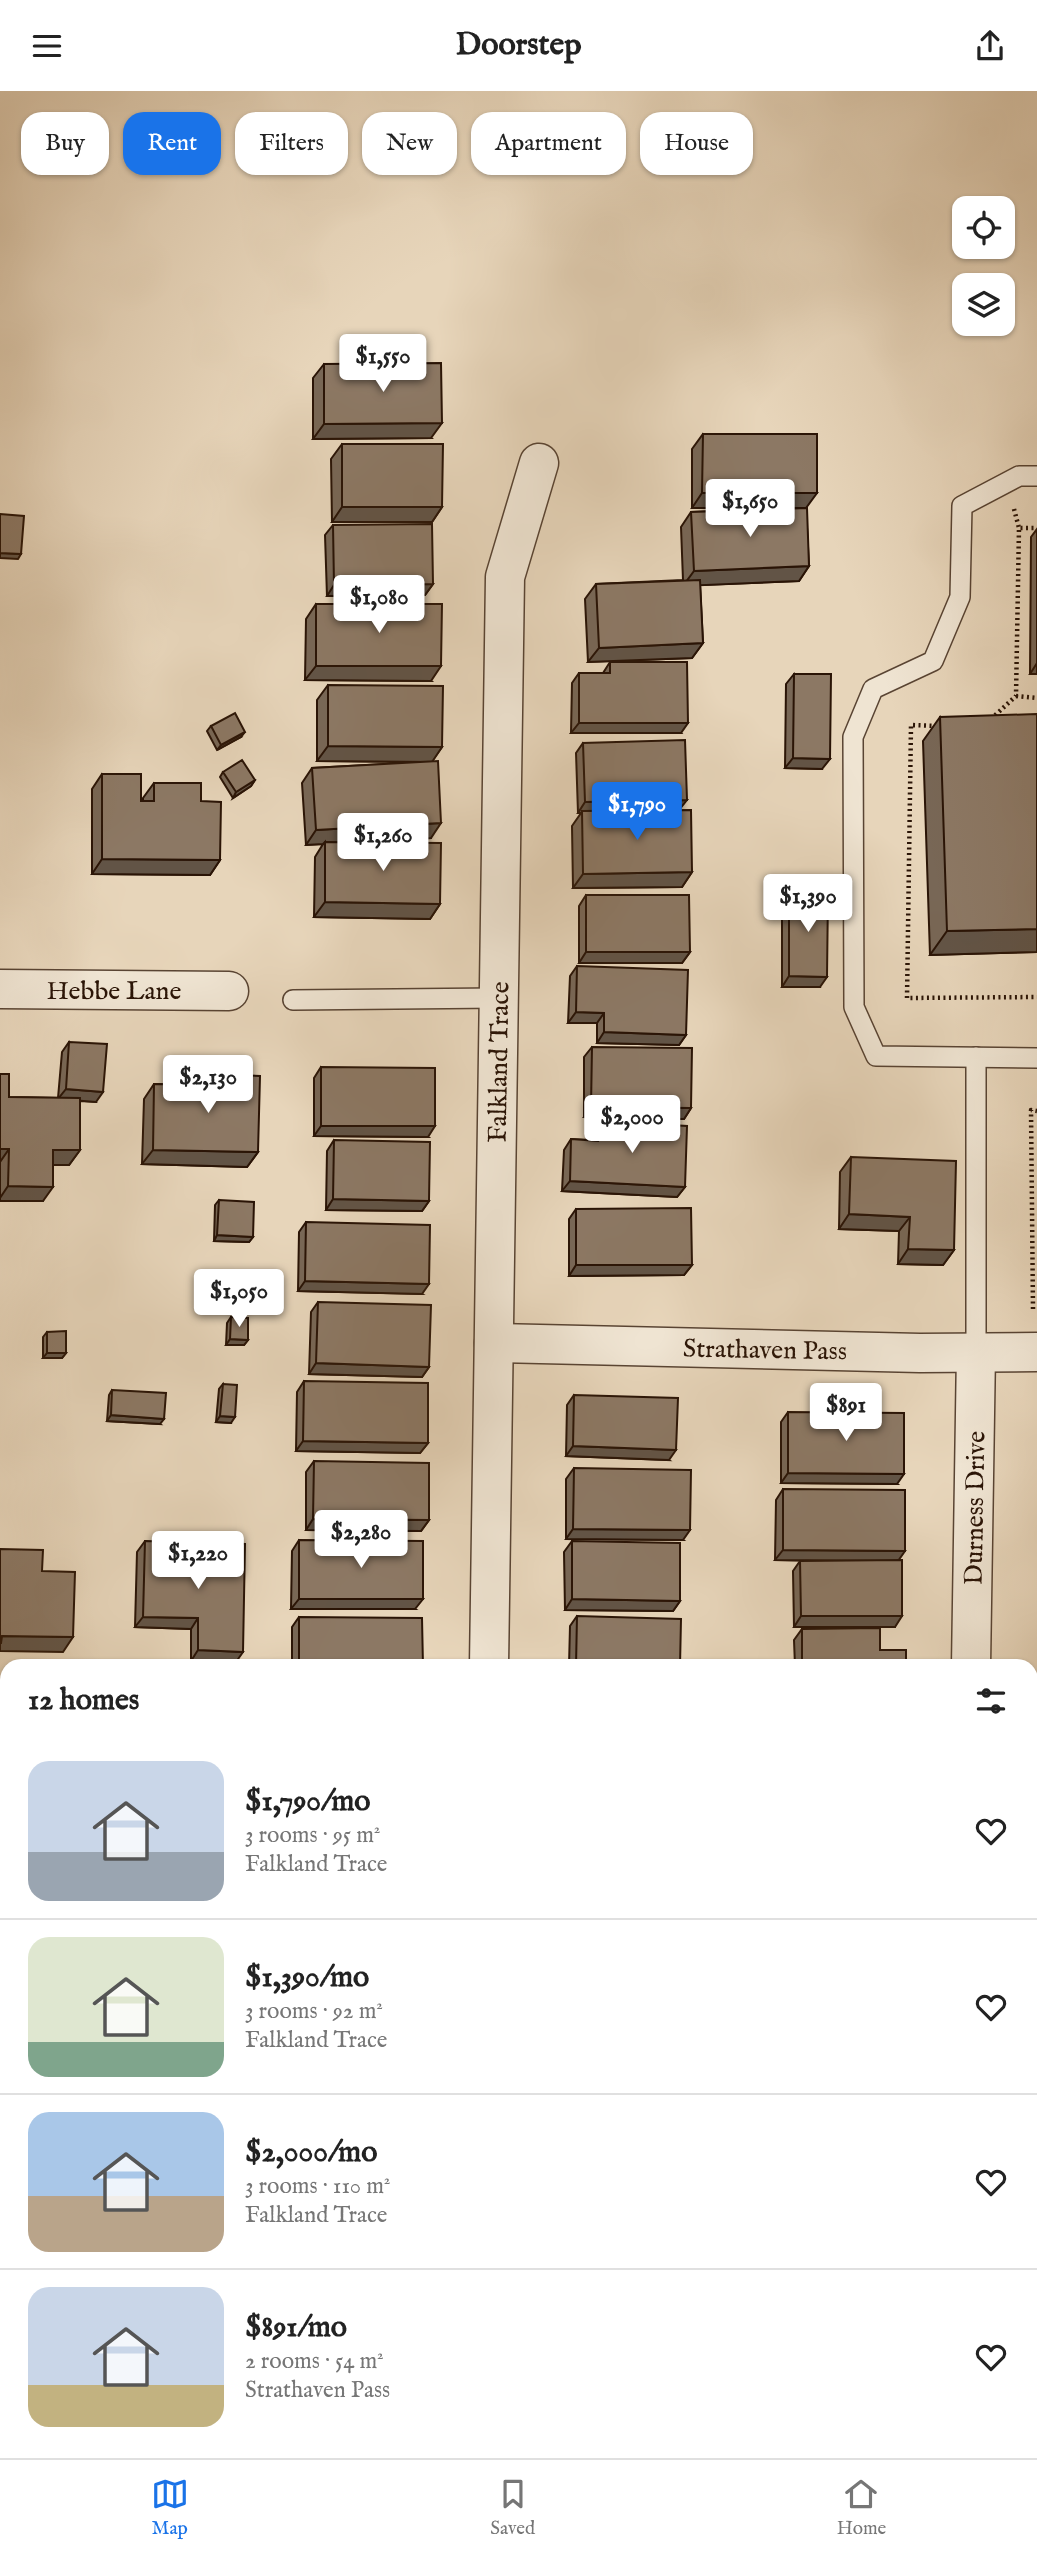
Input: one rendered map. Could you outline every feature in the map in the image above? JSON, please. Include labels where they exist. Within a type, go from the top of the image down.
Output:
[{"type":"street","name":"Falkland Trace","points":[[489,1659],[505,577],[539,463]]},
{"type":"street","name":"Hebbe Lane","points":[[0,989],[229,991]]},
{"type":"street","name":"Strathaven Pass","points":[[494,1343],[920,1353],[976,1350],[1037,1352]]},
{"type":"street","name":"Durness Drive","points":[[971,1659],[976,1350]]},
{"type":"lane","points":[[1037,476],[1019,476],[962,506],[960,597],[933,661],[873,689],[853,737],[853,1007],[876,1056],[1037,1058]]},
{"type":"lane","points":[[293,1000],[498,998]]},
{"type":"lane","points":[[975,1057],[976,1350]]},
{"type":"path","points":[[1016,697],[1019,528],[1037,528]]},
{"type":"path","points":[[982,727],[1016,697],[1037,698]]},
{"type":"path","points":[[947,726],[911,725],[907,998],[1037,997]]},
{"type":"path","points":[[1033,1309],[1031,1110],[1037,1111]]},
{"type":"building","points":[[441,363],[442,423],[324,424],[324,364]]},
{"type":"building","points":[[703,434],[817,434],[817,493],[702,493]]},
{"type":"building","points":[[342,444],[443,444],[442,507],[342,507]]},
{"type":"building","points":[[807,508],[809,566],[694,571],[691,512]]},
{"type":"building","points":[[0,514],[24,516],[21,554],[0,553]]},
{"type":"building","points":[[432,524],[433,584],[334,585],[333,525]]},
{"type":"building","points":[[700,580],[703,643],[599,648],[596,584]]},
{"type":"building","points":[[316,604],[442,604],[441,666],[316,666]]},
{"type":"building","points":[[610,662],[687,662],[688,723],[579,723],[579,673],[610,673]]},
{"type":"building","points":[[794,674],[831,674],[830,759],[793,758]]},
{"type":"building","points":[[328,685],[443,686],[442,747],[328,746]]},
{"type":"building","points":[[235,713],[245,732],[221,745],[211,726]]},
{"type":"building","points":[[1037,714],[1037,929],[947,931],[940,717]]},
{"type":"building","points":[[685,740],[687,800],[585,802],[583,743]]},
{"type":"building","points":[[242,760],[255,780],[236,792],[223,772]]},
{"type":"building","points":[[438,761],[441,823],[316,830],[312,768]]},
{"type":"building","points":[[102,774],[141,774],[141,801],[154,801],[154,783],[201,783],[201,801],[221,802],[220,860],[102,859]]},
{"type":"building","points":[[691,810],[692,872],[583,874],[582,811]]},
{"type":"building","points":[[325,842],[441,843],[440,904],[325,902]]},
{"type":"building","points":[[789,892],[828,892],[827,977],[789,976]]},
{"type":"building","points":[[586,895],[689,895],[690,952],[586,952]]},
{"type":"building","points":[[577,966],[688,970],[686,1035],[604,1032],[604,1013],[576,1012]]},
{"type":"building","points":[[69,1042],[107,1044],[103,1092],[66,1089]]},
{"type":"building","points":[[592,1047],[692,1048],[691,1108],[591,1107]]},
{"type":"building","points":[[321,1067],[435,1068],[435,1126],[321,1126]]},
{"type":"building","points":[[0,1074],[9,1074],[9,1097],[80,1098],[80,1150],[53,1150],[53,1187],[8,1186],[9,1149],[0,1149]]},
{"type":"building","points":[[202,1074],[260,1076],[258,1152],[153,1150],[154,1084],[202,1085]]},
{"type":"building","points":[[599,1121],[687,1126],[685,1187],[570,1181],[571,1139],[598,1141]]},
{"type":"building","points":[[334,1140],[430,1142],[429,1201],[333,1199]]},
{"type":"building","points":[[851,1157],[956,1161],[954,1250],[908,1249],[910,1217],[849,1214]]},
{"type":"building","points":[[219,1200],[254,1202],[253,1237],[217,1235]]},
{"type":"building","points":[[691,1208],[692,1265],[576,1265],[576,1209]]},
{"type":"building","points":[[306,1222],[430,1225],[429,1284],[305,1281]]},
{"type":"building","points":[[318,1302],[431,1305],[429,1367],[316,1363]]},
{"type":"building","points":[[231,1317],[248,1318],[248,1340],[230,1339]]},
{"type":"building","points":[[66,1331],[66,1353],[47,1353],[47,1332]]},
{"type":"building","points":[[304,1381],[428,1383],[428,1443],[303,1441]]},
{"type":"building","points":[[223,1384],[237,1385],[235,1417],[220,1416]]},
{"type":"building","points":[[112,1390],[166,1393],[164,1419],[111,1415]]},
{"type":"building","points":[[574,1395],[678,1398],[676,1450],[573,1446]]},
{"type":"building","points":[[788,1412],[904,1413],[904,1474],[788,1473]]},
{"type":"building","points":[[314,1461],[429,1463],[429,1520],[313,1519]]},
{"type":"building","points":[[574,1468],[691,1470],[690,1530],[573,1529]]},
{"type":"building","points":[[783,1489],[905,1490],[905,1551],[783,1550]]},
{"type":"building","points":[[299,1540],[423,1541],[423,1599],[299,1599]]},
{"type":"building","points":[[145,1541],[180,1542],[180,1549],[189,1549],[189,1557],[217,1559],[218,1543],[245,1544],[243,1652],[198,1650],[198,1618],[143,1617]]},
{"type":"building","points":[[572,1541],[680,1543],[680,1601],[572,1599]]},
{"type":"building","points":[[0,1549],[43,1550],[42,1571],[75,1572],[73,1637],[2,1636],[0,1643]]},
{"type":"building","points":[[902,1560],[902,1616],[801,1616],[800,1561]]},
{"type":"building","points":[[577,1616],[681,1619],[680,1659],[576,1659]]},
{"type":"building","points":[[299,1617],[422,1618],[423,1659],[299,1659]]},
{"type":"building","points":[[880,1628],[880,1650],[906,1650],[906,1659],[802,1659],[802,1629]]}]
